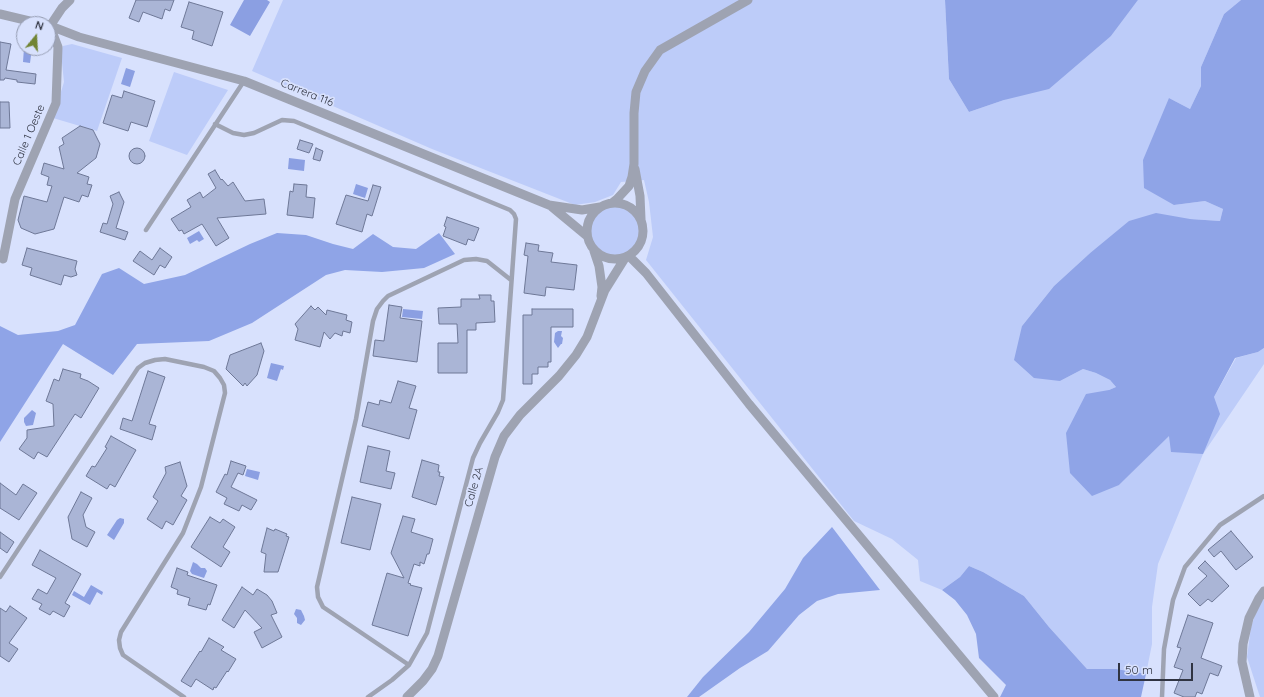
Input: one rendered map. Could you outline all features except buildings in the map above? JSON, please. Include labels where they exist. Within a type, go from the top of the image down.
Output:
[{"type":"street","points":[[55,16],[70,0]]},
{"type":"street","points":[[634,164],[640,196],[641,219],[644,235],[638,249],[627,257],[616,260],[608,259],[594,251],[589,244],[587,227],[589,219],[600,207],[612,203],[629,186],[634,164],[634,113],[636,92],[645,71],[660,50],[748,0]]},
{"type":"street","name":"Carrera 116","points":[[0,14],[16,18]]},
{"type":"street","name":"Carrera 116","points":[[56,28],[79,37],[244,81],[549,205],[582,210],[600,207]]},
{"type":"street","name":"Calle 1 Oeste","points":[[3,259],[16,199],[56,103],[58,46],[56,42]]},
{"type":"street","points":[[612,203],[626,205],[632,208],[641,219]]},
{"type":"street","name":"Carrera 116","points":[[549,205],[587,236]]},
{"type":"street","points":[[638,249],[646,273]]},
{"type":"street","name":"Calle 2A","points":[[594,251],[597,257],[602,287],[600,302]]},
{"type":"street","points":[[627,257],[646,273],[749,404],[994,697]]},
{"type":"street","name":"Calle 2A","points":[[407,697],[423,681],[432,669],[438,656],[495,457],[504,436],[520,415],[559,376],[576,355],[587,337],[600,302],[610,281],[627,257]]},
{"type":"street","points":[[1250,697],[1242,662],[1243,644],[1249,618],[1258,598],[1264,591]]},
{"type":"lane","points":[[146,230],[244,81]]},
{"type":"lane","points":[[215,124],[233,133],[244,135],[254,133],[282,120],[294,121],[510,210],[516,219],[503,400],[473,458],[427,633],[408,665],[392,680],[368,697]]},
{"type":"lane","points":[[408,665],[332,614],[323,607],[318,598],[317,586],[356,419],[373,321],[377,309],[388,296],[464,260],[476,259],[487,261],[511,280]]},
{"type":"lane","points":[[0,577],[138,368],[150,361],[165,359],[204,367],[214,371],[224,385],[225,393],[201,487],[184,533],[121,632],[119,640],[123,655],[184,697]]},
{"type":"lane","points":[[1162,697],[1164,649],[1173,600],[1185,567],[1220,525],[1264,496]]},
{"type":"shaded area","points":[[244,0],[267,0],[270,2],[250,36],[230,25]]},
{"type":"shaded area","points":[[283,0],[945,0],[949,79],[969,112],[1004,100],[1111,36],[1138,0],[1241,0],[1224,14],[1201,67],[1201,86],[1190,109],[1169,98],[1174,205],[1205,201],[1223,209],[1220,221],[1190,219],[1089,254],[1054,286],[1022,326],[1060,381],[1083,369],[1096,373],[1110,380],[1116,387],[1109,390],[1119,485],[1169,435],[1214,397],[1236,358],[1258,352],[1264,348],[1264,364],[1203,454],[1158,564],[1152,607],[1152,644],[1146,674],[1116,669],[1087,669],[1049,627],[1024,596],[983,572],[969,566],[960,577],[942,590],[920,581],[918,560],[892,539],[854,521],[646,260],[653,237],[649,202],[644,180],[621,182],[613,195],[595,202],[575,205],[432,149],[252,71]]},
{"type":"shaded area","points":[[945,0],[1138,0],[1111,36],[1049,89],[1004,100],[969,112],[949,79]]},
{"type":"shaded area","points":[[1241,0],[1264,0],[1264,348],[1258,352],[1235,358],[1214,397],[1220,414],[1203,454],[1171,452],[1169,436],[1119,485],[1092,496],[1070,473],[1066,433],[1086,394],[1109,390],[1116,387],[1110,380],[1096,373],[1083,369],[1060,381],[1034,378],[1014,360],[1022,326],[1054,286],[1089,254],[1129,221],[1156,213],[1190,219],[1220,221],[1223,209],[1205,201],[1174,205],[1144,188],[1143,160],[1169,98],[1190,109],[1201,86],[1201,67],[1224,14]]},
{"type":"shaded area","points":[[72,44],[122,58],[97,131],[53,118],[64,82],[60,54],[63,46]]},
{"type":"shaded area","points":[[23,56],[31,56],[30,63],[23,62]]},
{"type":"shaded area","points":[[126,68],[135,71],[130,87],[121,84]]},
{"type":"shaded area","points":[[174,72],[228,90],[187,155],[149,141]]},
{"type":"shaded area","points":[[289,158],[305,160],[304,171],[288,169]]},
{"type":"shaded area","points":[[356,184],[368,188],[365,198],[353,194]]},
{"type":"shaded area","points":[[609,203],[621,203],[631,207],[639,215],[643,225],[643,237],[639,247],[631,255],[621,259],[609,259],[599,255],[591,247],[587,237],[587,225],[591,215],[599,207]]},
{"type":"shaded area","points":[[199,231],[204,239],[199,242],[197,240],[190,244],[187,238]]},
{"type":"shaded area","points":[[277,233],[306,235],[353,249],[373,234],[393,247],[416,249],[439,233],[455,254],[424,268],[382,272],[345,270],[326,275],[252,323],[209,341],[137,344],[113,375],[63,344],[0,442],[0,326],[18,335],[58,331],[75,325],[102,274],[119,268],[144,284],[185,275],[250,244]]},
{"type":"shaded area","points":[[403,309],[423,311],[422,319],[402,317]]},
{"type":"shaded area","points":[[562,331],[561,336],[563,338],[562,344],[558,348],[554,342],[555,333]]},
{"type":"shaded area","points":[[271,363],[284,366],[283,370],[281,369],[277,381],[267,378]]},
{"type":"shaded area","points":[[32,410],[36,413],[33,425],[26,426],[24,418]]},
{"type":"shaded area","points":[[247,469],[260,472],[258,480],[245,476]]},
{"type":"shaded area","points":[[120,518],[124,519],[124,523],[114,540],[107,535]]},
{"type":"shaded area","points":[[832,527],[880,590],[838,594],[817,601],[799,615],[768,651],[740,668],[699,697],[687,697],[703,677],[749,632],[785,589],[803,558]]},
{"type":"shaded area","points":[[193,562],[201,568],[205,568],[207,571],[204,578],[192,574],[190,571]]},
{"type":"shaded area","points":[[969,566],[983,572],[1024,596],[1049,627],[1087,669],[1116,669],[1146,674],[1141,697],[1000,697],[1006,685],[979,658],[976,634],[967,615],[955,600],[942,590],[960,577]]},
{"type":"shaded area","points":[[91,585],[103,592],[102,595],[97,592],[90,605],[72,595],[74,591],[84,597]]},
{"type":"shaded area","points":[[1264,599],[1264,697],[1260,697],[1247,657],[1251,627],[1258,606]]},
{"type":"shaded area","points":[[296,609],[301,610],[304,616],[305,620],[301,625],[297,623],[297,618],[294,614]]}]
